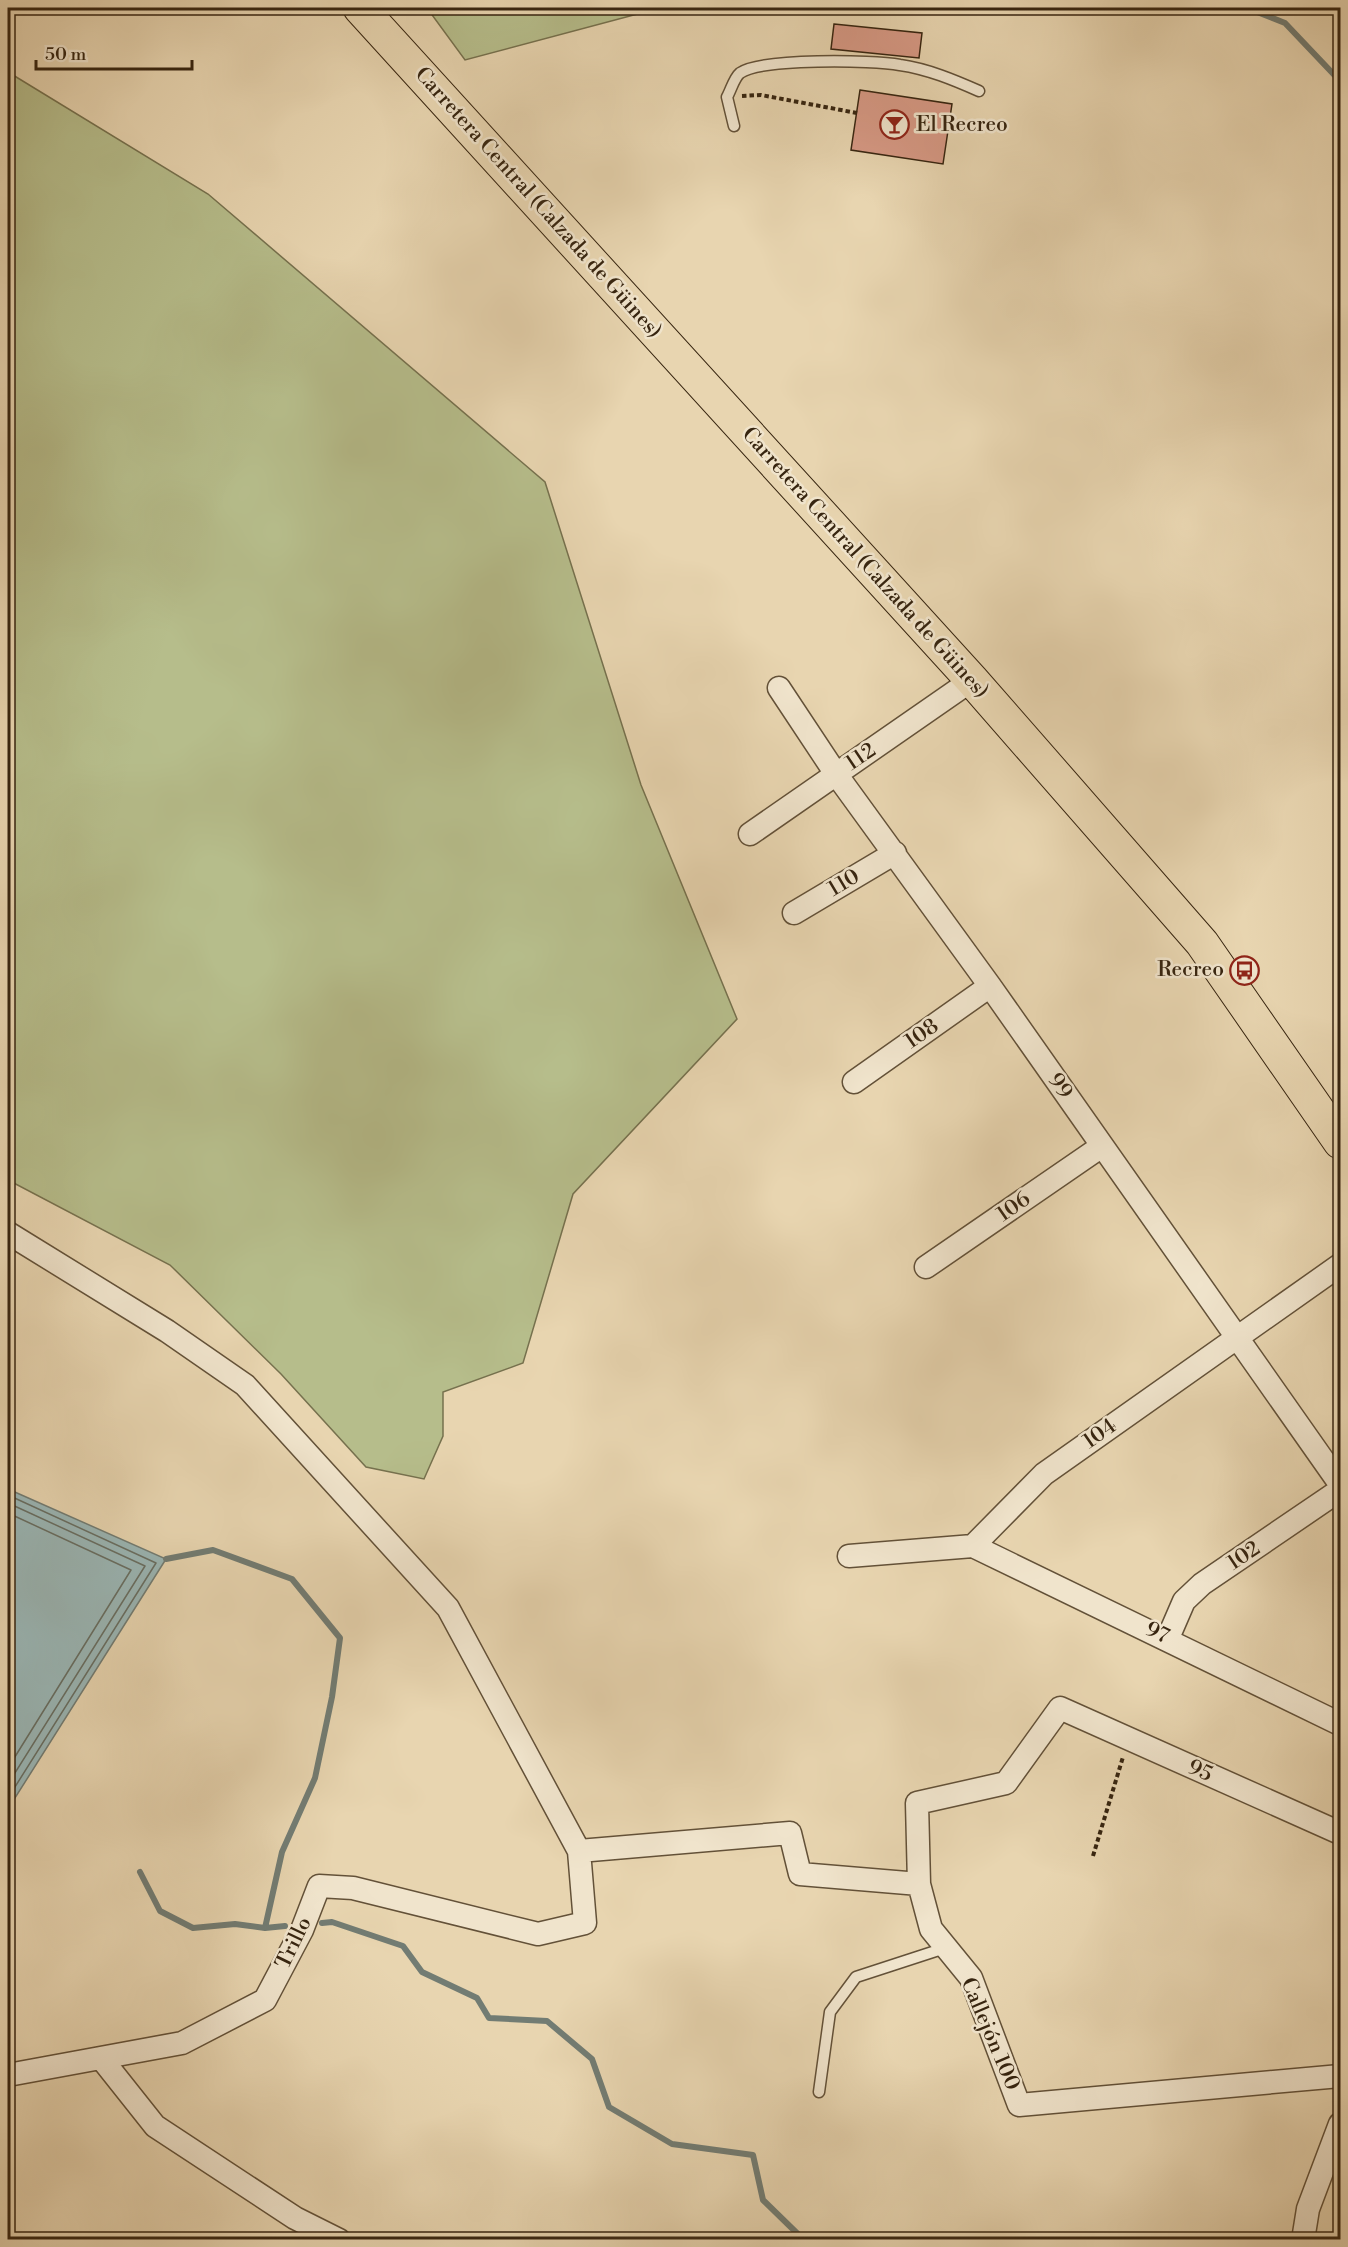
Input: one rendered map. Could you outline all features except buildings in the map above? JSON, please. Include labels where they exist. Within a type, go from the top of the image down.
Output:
[{"type":"main road","name":"Carretera Central (Calzada de Güines)","points":[[360,8],[972,680],[1202,943],[1341,1142]]},
{"type":"street","name":"112","points":[[750,834],[972,680]]},
{"type":"street","name":"99","points":[[779,688],[836,774],[990,986],[1341,1484]]},
{"type":"street","name":"110","points":[[794,913],[895,853]]},
{"type":"street","name":"108","points":[[854,1082],[990,986]]},
{"type":"street","name":"106","points":[[926,1267],[1102,1146]]},
{"type":"street","points":[[8,1233],[167,1331],[244,1385],[321,1467],[448,1608],[579,1851],[790,1833],[800,1874],[919,1884]]},
{"type":"street","name":"104","points":[[973,1546],[1044,1474],[1341,1265]]},
{"type":"street","name":"102","points":[[1168,1638],[1184,1601],[1202,1584],[1341,1490]]},
{"type":"street","points":[[849,1556],[973,1546]]},
{"type":"street","name":"97","points":[[973,1546],[1168,1638],[1341,1724]]},
{"type":"street","name":"95","points":[[1060,1708],[1341,1833]]},
{"type":"street","name":"Callejón 100","points":[[1060,1708],[1006,1783],[917,1803],[919,1884],[931,1929],[971,1978],[1019,2104],[1341,2076]]},
{"type":"street","name":"Trillo","points":[[8,2075],[182,2043],[266,2000],[302,1930],[319,1886],[353,1888],[538,1934],[585,1923],[579,1851]]},
{"type":"street","points":[[101,2058],[155,2126],[295,2218],[339,2240]]},
{"type":"street","points":[[1303,2240],[1308,2209],[1341,2124]]},
{"type":"lane","points":[[734,126],[727,97],[739,74],[755,66],[844,61],[901,65],[943,76],[979,91]]},
{"type":"lane","points":[[819,2092],[830,2012],[856,1977],[945,1948]]},
{"type":"path","points":[[727,97],[761,95],[857,113]]},
{"type":"path","points":[[1093,1856],[1129,1739]]},
{"type":"green space","points":[[427,8],[660,8],[465,60]]},
{"type":"green space","points":[[8,72],[208,194],[545,482],[641,785],[737,1019],[573,1194],[523,1363],[443,1392],[443,1436],[424,1479],[366,1467],[281,1374],[170,1265],[8,1180]]},
{"type":"water","points":[[8,1489],[166,1559],[8,1809]]},
{"type":"waterway","points":[[1247,8],[1285,23],[1340,81]]},
{"type":"waterway","points":[[166,1559],[213,1550],[292,1579],[340,1638],[332,1697],[315,1778],[282,1852],[265,1928]]},
{"type":"waterway","points":[[140,1872],[160,1911],[193,1928],[235,1924],[265,1928],[285,1926]]},
{"type":"waterway","points":[[322,1923],[332,1922],[403,1946],[422,1972],[477,1998],[489,2018],[547,2021],[592,2059],[609,2107],[672,2144],[753,2155],[763,2200],[804,2240]]},
{"type":"place","name":"El Recreo","points":[[895,125]]},
{"type":"place","name":"Recreo","points":[[1245,970]]}]
